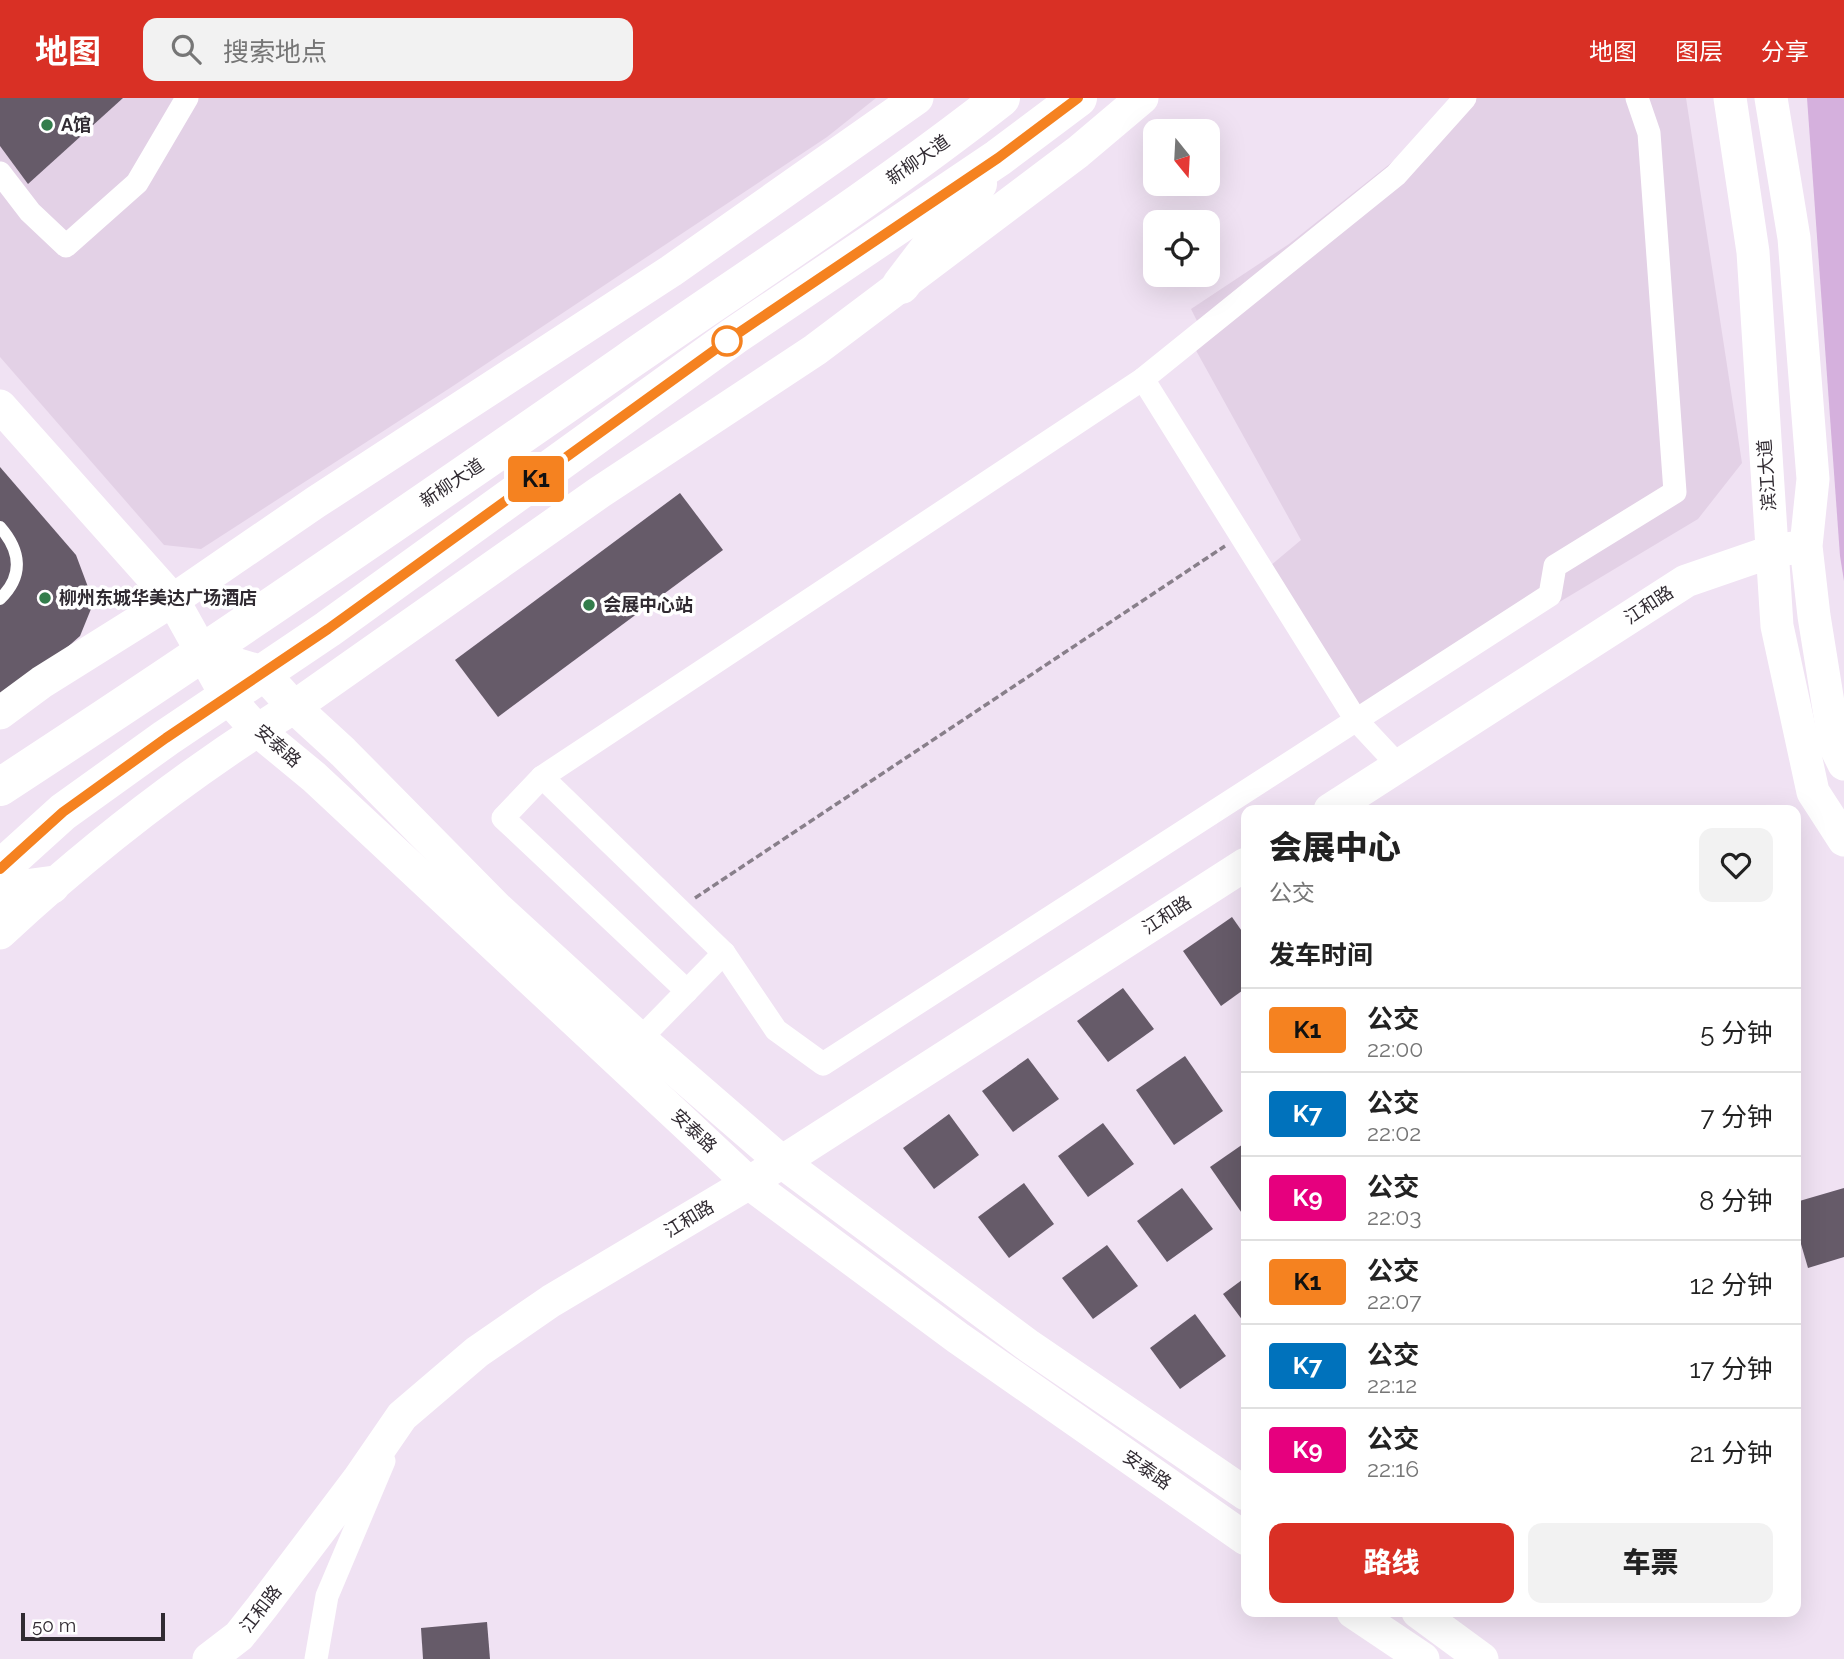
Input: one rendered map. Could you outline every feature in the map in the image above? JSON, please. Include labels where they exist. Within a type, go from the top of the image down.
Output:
[{"type":"highway","name":"新柳大道","points":[[0,787],[202,654],[938,147],[1001,98]]},
{"type":"highway","points":[[0,869],[63,812],[262,672],[328,629],[734,336],[998,158],[1078,98]]},
{"type":"highway","points":[[901,285],[998,158]]},
{"type":"highway","points":[[0,892],[51,885]]},
{"type":"street","points":[[0,173],[30,212],[66,246],[137,183],[187,98]]},
{"type":"street","points":[[0,713],[42,682],[173,600],[316,502],[671,271],[917,98]]},
{"type":"street","points":[[0,933],[51,885],[170,793],[600,492],[815,350],[1078,152],[1142,98]]},
{"type":"street","points":[[687,991],[503,818],[542,777],[1143,379],[1396,175],[1465,98]]},
{"type":"street","points":[[542,777],[724,953],[776,1030],[823,1064],[1550,595],[1555,566],[1675,492],[1649,133],[1637,98]]},
{"type":"street","name":"滨江大道","points":[[1730,98],[1753,252],[1777,626],[1813,792],[1844,840]]},
{"type":"street","points":[[1771,98],[1794,238],[1813,479],[1806,546],[1814,616],[1836,746],[1844,764]]},
{"type":"street","points":[[1143,379],[1356,720],[1398,766]]},
{"type":"street","name":"安泰路","points":[[0,406],[173,600],[227,697],[257,730],[314,777],[749,1183],[958,1338],[1241,1536]]},
{"type":"street","name":"江和路","points":[[1338,805],[1686,581],[1773,551],[1806,546]]},
{"type":"street","points":[[202,654],[262,672]]},
{"type":"street","name":"安泰路","points":[[262,672],[498,909],[640,1039],[782,1162],[1029,1346],[1241,1491]]},
{"type":"street","name":"江和路","points":[[209,1659],[247,1627],[358,1480],[402,1416],[477,1352],[551,1301],[749,1183],[1241,867]]},
{"type":"street","points":[[640,1039],[724,953]]},
{"type":"street","points":[[316,1659],[327,1596],[402,1416]]},
{"type":"street","points":[[1360,1617],[1423,1659]]},
{"type":"street","points":[[1425,1617],[1482,1659]]},
{"type":"lane","points":[[0,527],[16,551],[17,571],[12,588],[0,599]]},
{"type":"path","points":[[678,909],[1241,535]]},
{"type":"shaded area","points":[[0,98],[876,98],[827,137],[453,386],[201,549],[164,545],[0,357]]},
{"type":"shaded area","points":[[1455,98],[1686,98],[1742,463],[1698,519],[1366,718],[1270,566],[1301,540],[1193,345],[1205,337],[1191,309],[1289,244],[1425,136]]},
{"type":"shaded area","points":[[1807,98],[1844,98],[1844,581],[1840,556]]},
{"type":"building","name":"A馆","points":[[0,98],[123,98],[28,184],[0,146]]},
{"type":"building","name":"柳州东城华美达广场酒店","points":[[0,467],[76,555],[88,587],[91,609],[80,636],[0,707]]},
{"type":"building","name":"会展中心站","points":[[680,493],[723,550],[498,717],[455,660]]},
{"type":"building","points":[[1232,917],[1241,930],[1241,992],[1221,1006],[1183,951]]},
{"type":"building","points":[[1123,988],[1154,1029],[1108,1062],[1077,1021]]},
{"type":"building","points":[[1185,1056],[1223,1111],[1174,1145],[1136,1090]]},
{"type":"building","points":[[1028,1058],[1059,1099],[1013,1132],[982,1091]]},
{"type":"building","points":[[949,1114],[979,1155],[934,1189],[903,1148]]},
{"type":"building","points":[[1103,1123],[1134,1164],[1088,1197],[1058,1156]]},
{"type":"building","points":[[1241,1145],[1241,1212],[1210,1167]]},
{"type":"building","points":[[1024,1183],[1054,1224],[1009,1258],[978,1217]]},
{"type":"building","points":[[1182,1188],[1213,1229],[1167,1262],[1137,1221]]},
{"type":"building","points":[[1844,1188],[1844,1257],[1808,1268],[1801,1244],[1801,1201]]},
{"type":"building","points":[[1107,1245],[1138,1286],[1093,1319],[1062,1278]]},
{"type":"building","points":[[1241,1281],[1241,1318],[1223,1294]]},
{"type":"building","points":[[1195,1314],[1226,1356],[1180,1389],[1150,1348]]},
{"type":"building","points":[[487,1622],[490,1659],[423,1659],[421,1628]]},
{"type":"bus line","name":"K1","points":[[0,869],[63,812],[166,738],[328,629],[734,336],[998,158],[1078,98]]},
{"type":"place","name":"A馆","points":[[47,125]]},
{"type":"place","name":"柳州东城华美达广场酒店","points":[[45,598]]},
{"type":"place","name":"会展中心站","points":[[589,605]]}]
